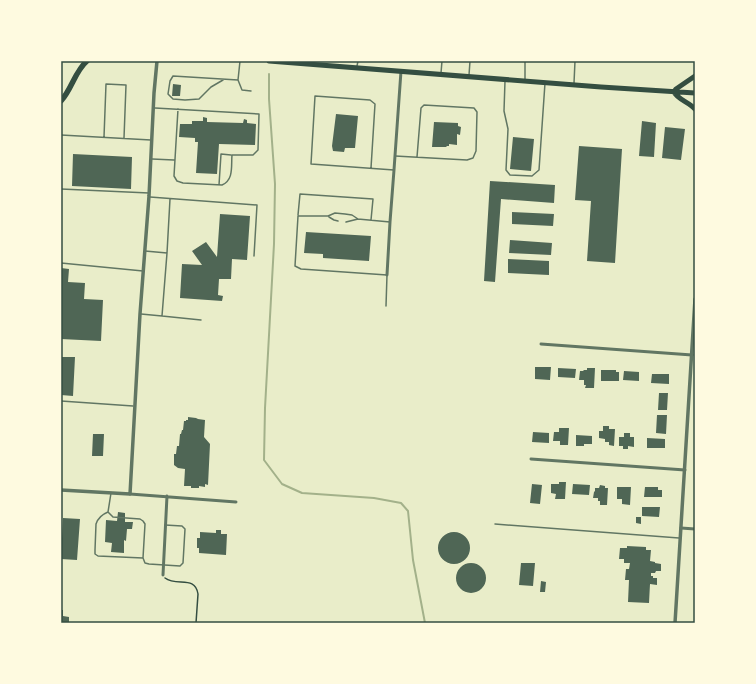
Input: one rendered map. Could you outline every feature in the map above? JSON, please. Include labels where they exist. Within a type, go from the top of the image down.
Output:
[{"type":"highway","points":[[61,101],[67,94],[80,68],[87,61]]},
{"type":"highway","points":[[269,61],[321,63],[357,68],[505,80],[695,93]]},
{"type":"highway","points":[[674,92],[695,76]]},
{"type":"highway","points":[[674,92],[675,95],[690,103],[695,109]]},
{"type":"street","points":[[130,494],[140,314],[157,61]]},
{"type":"street","points":[[387,274],[400,71]]},
{"type":"street","points":[[675,623],[695,299]]},
{"type":"street","points":[[541,344],[692,355]]},
{"type":"street","points":[[531,459],[685,470]]},
{"type":"street","points":[[61,490],[167,496],[236,502]]},
{"type":"street","points":[[163,575],[167,496]]},
{"type":"street","points":[[681,528],[695,529]]},
{"type":"lane","points":[[240,61],[238,80],[242,90],[251,90]]},
{"type":"lane","points":[[357,68],[358,61]]},
{"type":"lane","points":[[441,74],[442,61]]},
{"type":"lane","points":[[469,77],[470,61]]},
{"type":"lane","points":[[525,61],[525,81]]},
{"type":"lane","points":[[574,85],[575,61]]},
{"type":"lane","points":[[223,80],[211,87],[199,99],[173,99],[168,94],[172,76],[238,80]]},
{"type":"lane","points":[[505,80],[504,111],[508,129],[506,170],[510,175],[532,176],[539,170],[545,83]]},
{"type":"lane","points":[[104,137],[106,84],[126,85],[124,138]]},
{"type":"lane","points":[[371,168],[375,104],[370,100],[315,96],[310,164],[394,170]]},
{"type":"lane","points":[[395,156],[467,160],[473,158],[476,151],[477,112],[474,108],[424,105],[421,108],[417,157]]},
{"type":"lane","points":[[153,108],[259,114],[258,150],[253,155],[220,154],[219,185]]},
{"type":"lane","points":[[178,109],[174,176],[177,181],[183,183],[226,184],[231,178],[232,155]]},
{"type":"lane","points":[[61,135],[151,140]]},
{"type":"lane","points":[[150,159],[175,160]]},
{"type":"lane","points":[[61,189],[257,205],[254,256]]},
{"type":"lane","points":[[371,220],[373,199],[300,194],[295,266],[301,269],[387,274],[386,306]]},
{"type":"lane","points":[[162,316],[170,198]]},
{"type":"lane","points":[[298,216],[328,216],[345,214],[352,215],[358,219]]},
{"type":"lane","points":[[328,216],[338,221]]},
{"type":"lane","points":[[346,222],[358,219],[390,222]]},
{"type":"lane","points":[[145,251],[167,253]]},
{"type":"lane","points":[[61,263],[143,271]]},
{"type":"lane","points":[[140,314],[201,320]]},
{"type":"lane","points":[[61,401],[135,406]]},
{"type":"lane","points":[[111,493],[108,512],[113,518],[140,519],[143,521],[143,558],[145,563],[180,566],[183,563],[185,529],[182,526],[165,525]]},
{"type":"lane","points":[[108,512],[104,514],[96,524],[95,554],[98,556],[143,558]]},
{"type":"lane","points":[[495,524],[680,538]]},
{"type":"path","points":[[163,575],[167,580],[172,582],[191,583],[195,585],[198,594],[196,623]]},
{"type":"building","points":[[173,84],[181,85],[180,96],[172,96]]},
{"type":"building","points":[[336,114],[358,116],[355,148],[345,148],[344,152],[333,151],[332,146]]},
{"type":"building","points":[[203,117],[207,118],[207,122],[243,123],[244,119],[247,120],[247,123],[256,124],[255,145],[219,144],[217,174],[196,173],[198,142],[195,142],[195,138],[179,137],[180,124],[192,124],[192,121],[203,121]]},
{"type":"building","points":[[642,121],[656,123],[654,157],[639,156]]},
{"type":"building","points":[[434,122],[458,123],[458,126],[461,127],[460,135],[457,134],[457,145],[449,144],[449,146],[446,146],[447,147],[432,147]]},
{"type":"building","points":[[665,127],[685,129],[681,160],[662,158]]},
{"type":"building","points":[[513,137],[534,139],[531,171],[510,169]]},
{"type":"building","points":[[579,146],[622,149],[615,263],[587,261],[591,201],[575,200]]},
{"type":"building","points":[[73,154],[132,157],[131,189],[72,186]]},
{"type":"building","points":[[490,181],[555,185],[554,203],[501,199],[495,282],[484,281]]},
{"type":"building","points":[[512,212],[554,214],[553,226],[512,224]]},
{"type":"building","points":[[220,214],[250,216],[247,260],[232,259],[231,279],[219,279],[218,295],[223,296],[222,301],[180,298],[182,264],[202,265],[192,251],[206,242],[217,257]]},
{"type":"building","points":[[306,232],[371,236],[369,261],[323,258],[323,254],[304,253]]},
{"type":"building","points":[[510,240],[552,243],[551,255],[509,253]]},
{"type":"building","points":[[508,259],[549,261],[549,275],[508,273]]},
{"type":"building","points":[[61,268],[69,269],[68,282],[85,283],[84,299],[103,300],[101,341],[61,339]]},
{"type":"building","points":[[61,357],[75,357],[73,396],[61,395]]},
{"type":"building","points":[[535,367],[551,367],[550,380],[535,379]]},
{"type":"building","points":[[558,368],[576,369],[575,378],[558,377]]},
{"type":"building","points":[[587,368],[595,368],[594,388],[585,388],[586,385],[584,385],[584,380],[579,380],[580,371],[587,370]]},
{"type":"building","points":[[601,370],[616,370],[616,372],[619,372],[619,381],[601,381]]},
{"type":"building","points":[[624,371],[639,372],[639,381],[623,380]]},
{"type":"building","points":[[652,374],[669,374],[669,384],[651,383]]},
{"type":"building","points":[[659,393],[668,393],[667,410],[658,410]]},
{"type":"building","points":[[657,415],[667,415],[666,434],[656,433]]},
{"type":"building","points":[[188,417],[205,420],[204,437],[210,444],[208,485],[205,484],[205,487],[199,486],[199,488],[191,488],[191,486],[184,486],[185,469],[178,468],[174,465],[174,454],[176,454],[177,446],[179,446],[180,434],[183,430],[184,421],[188,420]]},
{"type":"building","points":[[603,426],[609,426],[609,429],[615,429],[614,446],[609,445],[609,442],[605,442],[605,439],[599,438],[599,431],[603,431]]},
{"type":"building","points":[[559,428],[569,428],[568,445],[560,445],[560,441],[553,441],[554,432],[559,432]]},
{"type":"building","points":[[533,432],[549,433],[549,443],[532,442]]},
{"type":"building","points":[[624,433],[630,433],[630,437],[634,437],[634,447],[628,446],[628,449],[623,449],[623,446],[619,446],[619,437],[624,437]]},
{"type":"building","points":[[93,434],[104,434],[103,456],[92,456]]},
{"type":"building","points":[[576,435],[592,436],[592,444],[576,446]]},
{"type":"building","points":[[647,438],[665,439],[665,448],[647,448]]},
{"type":"building","points":[[559,482],[566,482],[565,499],[555,499],[556,494],[551,493],[551,484],[559,484]]},
{"type":"building","points":[[532,484],[542,485],[540,504],[530,503]]},
{"type":"building","points":[[573,484],[590,485],[589,495],[572,494]]},
{"type":"building","points":[[600,485],[608,488],[607,505],[600,505],[598,498],[593,498],[595,488],[599,488]]},
{"type":"building","points":[[617,487],[631,487],[630,505],[622,504],[622,499],[617,499]]},
{"type":"building","points":[[645,487],[658,487],[658,490],[662,490],[662,497],[644,497]]},
{"type":"building","points":[[642,507],[660,507],[659,517],[642,516]]},
{"type":"building","points":[[118,512],[125,513],[125,522],[133,522],[132,529],[127,529],[126,541],[124,540],[124,553],[111,552],[112,543],[105,542],[106,520],[117,521]]},
{"type":"building","points":[[636,517],[641,517],[641,524],[636,523]]},
{"type":"building","points":[[63,518],[80,519],[77,560],[61,559]]},
{"type":"building","points":[[216,530],[221,530],[221,534],[227,534],[226,555],[199,553],[199,548],[197,548],[197,538],[200,538],[200,532],[216,533]]},
{"type":"building","points":[[454,532],[465,537],[470,548],[465,559],[454,564],[443,559],[438,548],[443,537]]},
{"type":"building","points":[[627,546],[646,547],[646,550],[651,550],[650,561],[661,564],[661,571],[651,573],[653,578],[657,578],[657,585],[650,584],[649,603],[628,602],[629,580],[625,580],[626,569],[629,569],[630,563],[624,563],[624,559],[619,559],[620,548],[627,548]]},
{"type":"building","points":[[471,563],[482,567],[486,578],[482,589],[471,593],[460,589],[456,578],[460,567]]},
{"type":"building","points":[[521,563],[535,563],[533,586],[519,585]]},
{"type":"building","points":[[541,581],[546,582],[545,592],[540,592]]},
{"type":"building","points":[[61,610],[63,610],[63,616],[69,617],[69,623],[61,623]]},
{"type":"waterway","points":[[269,74],[269,99],[275,184],[274,244],[265,408],[264,460],[282,484],[302,493],[374,498],[401,503],[408,511],[413,560],[425,623]]}]
